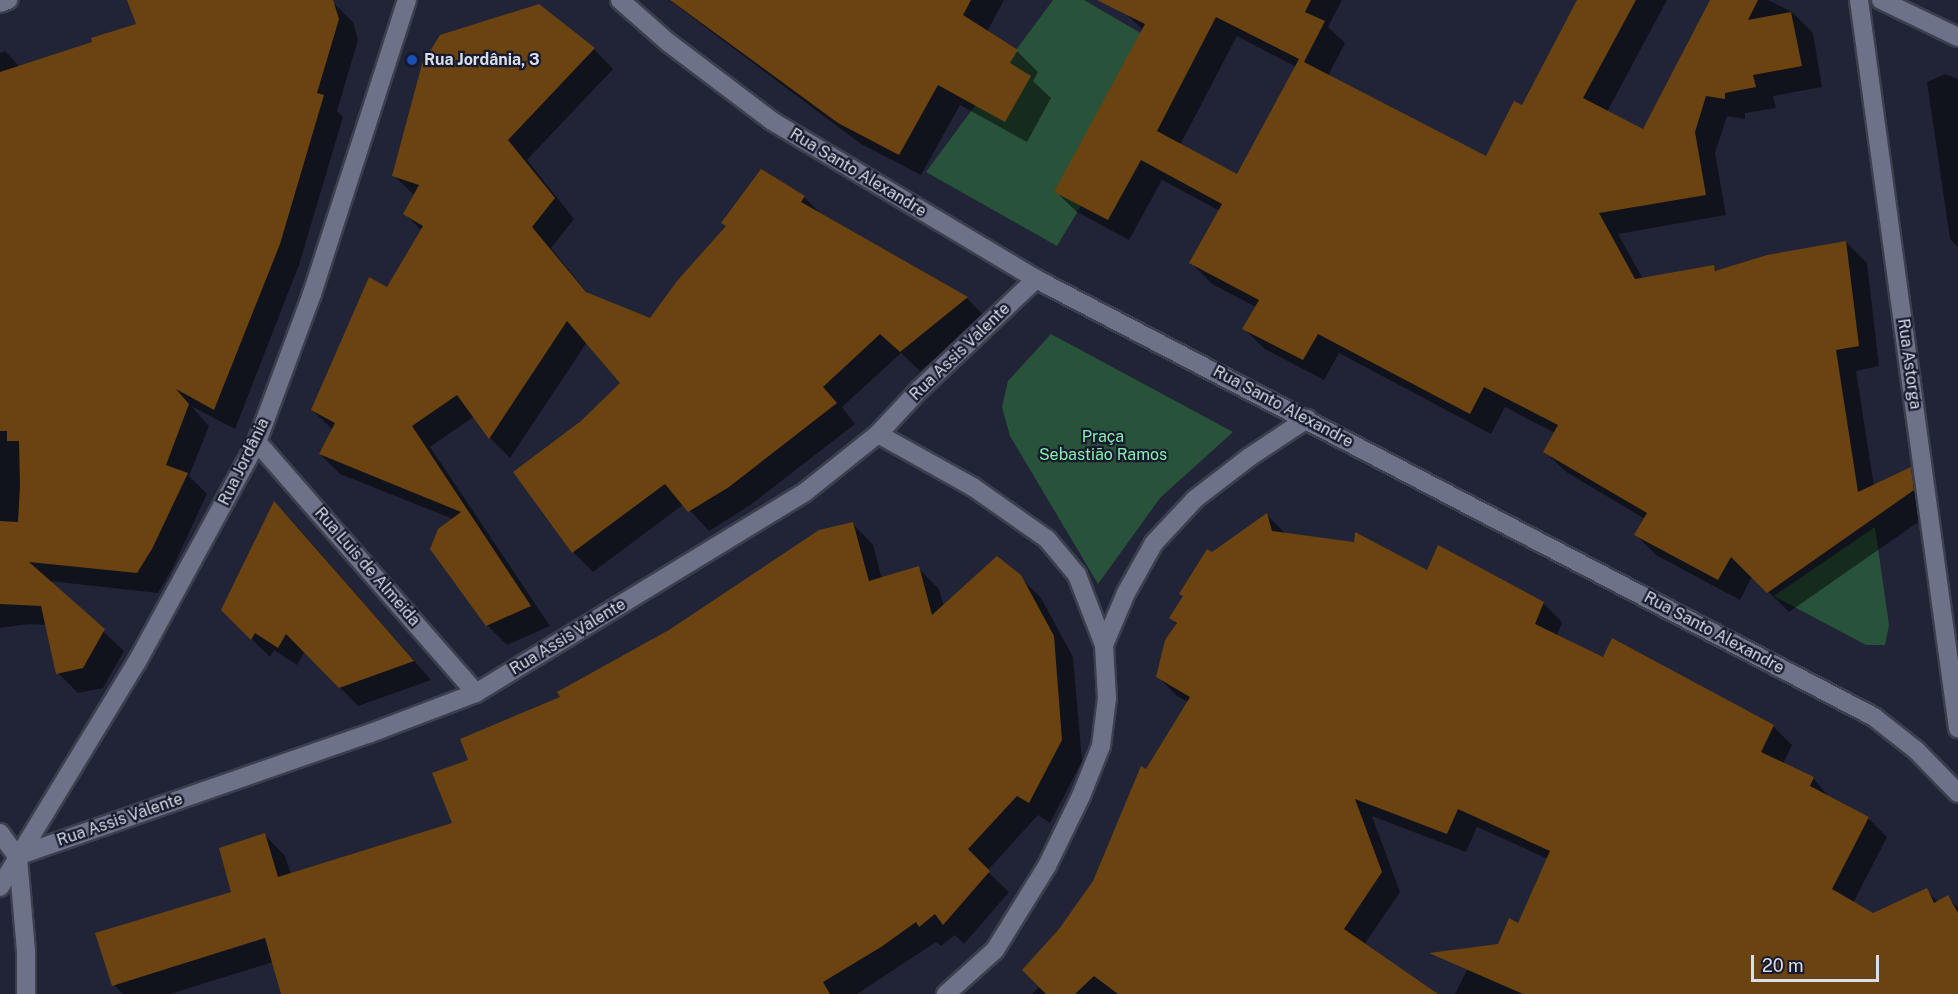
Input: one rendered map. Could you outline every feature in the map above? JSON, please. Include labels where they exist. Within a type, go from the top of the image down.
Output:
[{"type":"street","points":[[0,3],[8,0]]},
{"type":"street","name":"Rua Jordânia","points":[[0,887],[137,662],[257,442],[312,294],[406,0]]},
{"type":"street","name":"Rua Santo Alexandre","points":[[621,0],[669,43],[772,121],[1036,279],[1874,717],[1916,750],[1958,793]]},
{"type":"street","name":"Rua Astorga","points":[[1859,0],[1958,728]]},
{"type":"street","points":[[1881,0],[1958,37]]},
{"type":"street","name":"Rua Assis Valente","points":[[0,863],[371,733],[476,693],[804,493],[878,434],[920,389],[1036,279]]},
{"type":"street","points":[[1104,645],[1126,593],[1154,543],[1195,499],[1248,458],[1306,419]]},
{"type":"street","points":[[878,434],[974,487],[1047,539],[1077,575],[1104,645],[1107,698],[1101,746],[1081,796],[1047,867],[995,950],[946,994]]},
{"type":"street","name":"Rua Luis de Almeida","points":[[257,442],[476,693]]},
{"type":"street","points":[[0,833],[19,857],[26,951],[26,994]]},
{"type":"green space","points":[[1053,0],[1084,0],[1173,52],[1057,246],[926,172]]},
{"type":"green space","name":"Praça Sebastião Ramos","points":[[1051,334],[1233,432],[1160,498],[1098,584],[1010,436],[1002,407],[1008,381]]},
{"type":"green space","points":[[1875,527],[1889,625],[1885,645],[1866,645],[1774,596]]},
{"type":"building","points":[[127,0],[333,0],[339,19],[317,93],[324,95],[280,244],[214,410],[176,389],[189,404],[166,465],[188,473],[152,549],[137,573],[29,562],[105,629],[83,668],[56,674],[41,606],[0,604],[0,521],[18,522],[20,485],[19,441],[7,441],[7,431],[0,431],[0,72],[92,42],[91,38],[136,24]]},
{"type":"building","points":[[670,0],[971,0],[963,15],[1018,50],[1010,63],[1031,76],[1005,122],[938,85],[899,155],[838,123]]},
{"type":"building","points":[[1097,0],[1311,0],[1305,12],[1325,21],[1304,62],[1486,156],[1514,101],[1522,105],[1577,0],[1636,0],[1583,98],[1643,129],[1710,0],[1758,0],[1748,20],[1791,12],[1802,66],[1753,75],[1756,87],[1725,93],[1725,99],[1706,96],[1695,132],[1706,195],[1599,213],[1635,279],[1714,265],[1715,271],[1767,255],[1846,241],[1859,346],[1836,350],[1858,492],[1911,467],[1914,490],[1767,593],[1731,557],[1718,580],[1634,535],[1647,513],[1543,452],[1558,425],[1484,387],[1470,414],[1318,334],[1303,360],[1242,329],[1259,300],[1189,263],[1222,204],[1141,160],[1108,220],[1054,192],[1145,24]],"holes":[[[1216,17],[1299,59],[1237,174],[1157,131]]]},
{"type":"building","points":[[539,4],[595,48],[508,140],[555,198],[532,227],[586,292],[650,318],[677,281],[726,226],[721,223],[761,169],[805,196],[801,202],[968,297],[900,352],[880,334],[823,387],[837,403],[729,487],[688,512],[665,484],[572,553],[513,472],[581,421],[620,383],[567,321],[489,439],[457,395],[412,426],[531,606],[486,626],[430,549],[438,529],[461,512],[319,454],[335,423],[311,410],[369,277],[387,287],[423,226],[403,214],[419,185],[392,176],[422,64],[440,35]]},
{"type":"building","points":[[274,501],[414,661],[339,688],[286,634],[278,648],[255,633],[251,640],[221,610]]},
{"type":"building","points":[[1267,513],[1272,531],[1354,542],[1355,532],[1427,570],[1438,545],[1544,602],[1535,624],[1603,657],[1612,638],[1774,725],[1761,752],[1814,777],[1810,786],[1869,817],[1832,889],[1873,913],[1927,888],[1934,903],[1948,895],[1958,913],[1958,994],[1523,994],[1429,953],[1498,944],[1509,918],[1518,923],[1550,851],[1458,809],[1447,834],[1355,799],[1382,872],[1344,929],[1438,994],[1118,994],[1094,976],[1075,994],[1046,994],[1022,970],[1059,929],[1093,881],[1141,766],[1146,769],[1190,697],[1156,677],[1165,640],[1177,623],[1169,618],[1183,596],[1179,594],[1207,549],[1212,552]]},
{"type":"building","points":[[853,522],[869,581],[919,566],[932,615],[997,556],[1021,575],[1054,636],[1062,740],[1029,803],[1017,796],[968,849],[990,871],[943,925],[935,914],[919,927],[916,922],[881,947],[823,982],[830,994],[281,994],[265,938],[112,986],[95,933],[231,892],[219,848],[265,833],[278,877],[452,823],[432,773],[468,760],[460,739],[560,697],[557,692],[669,630],[819,530]]},
{"type":"place","name":"Rua Jordânia, 3","points":[[412,60]]}]
